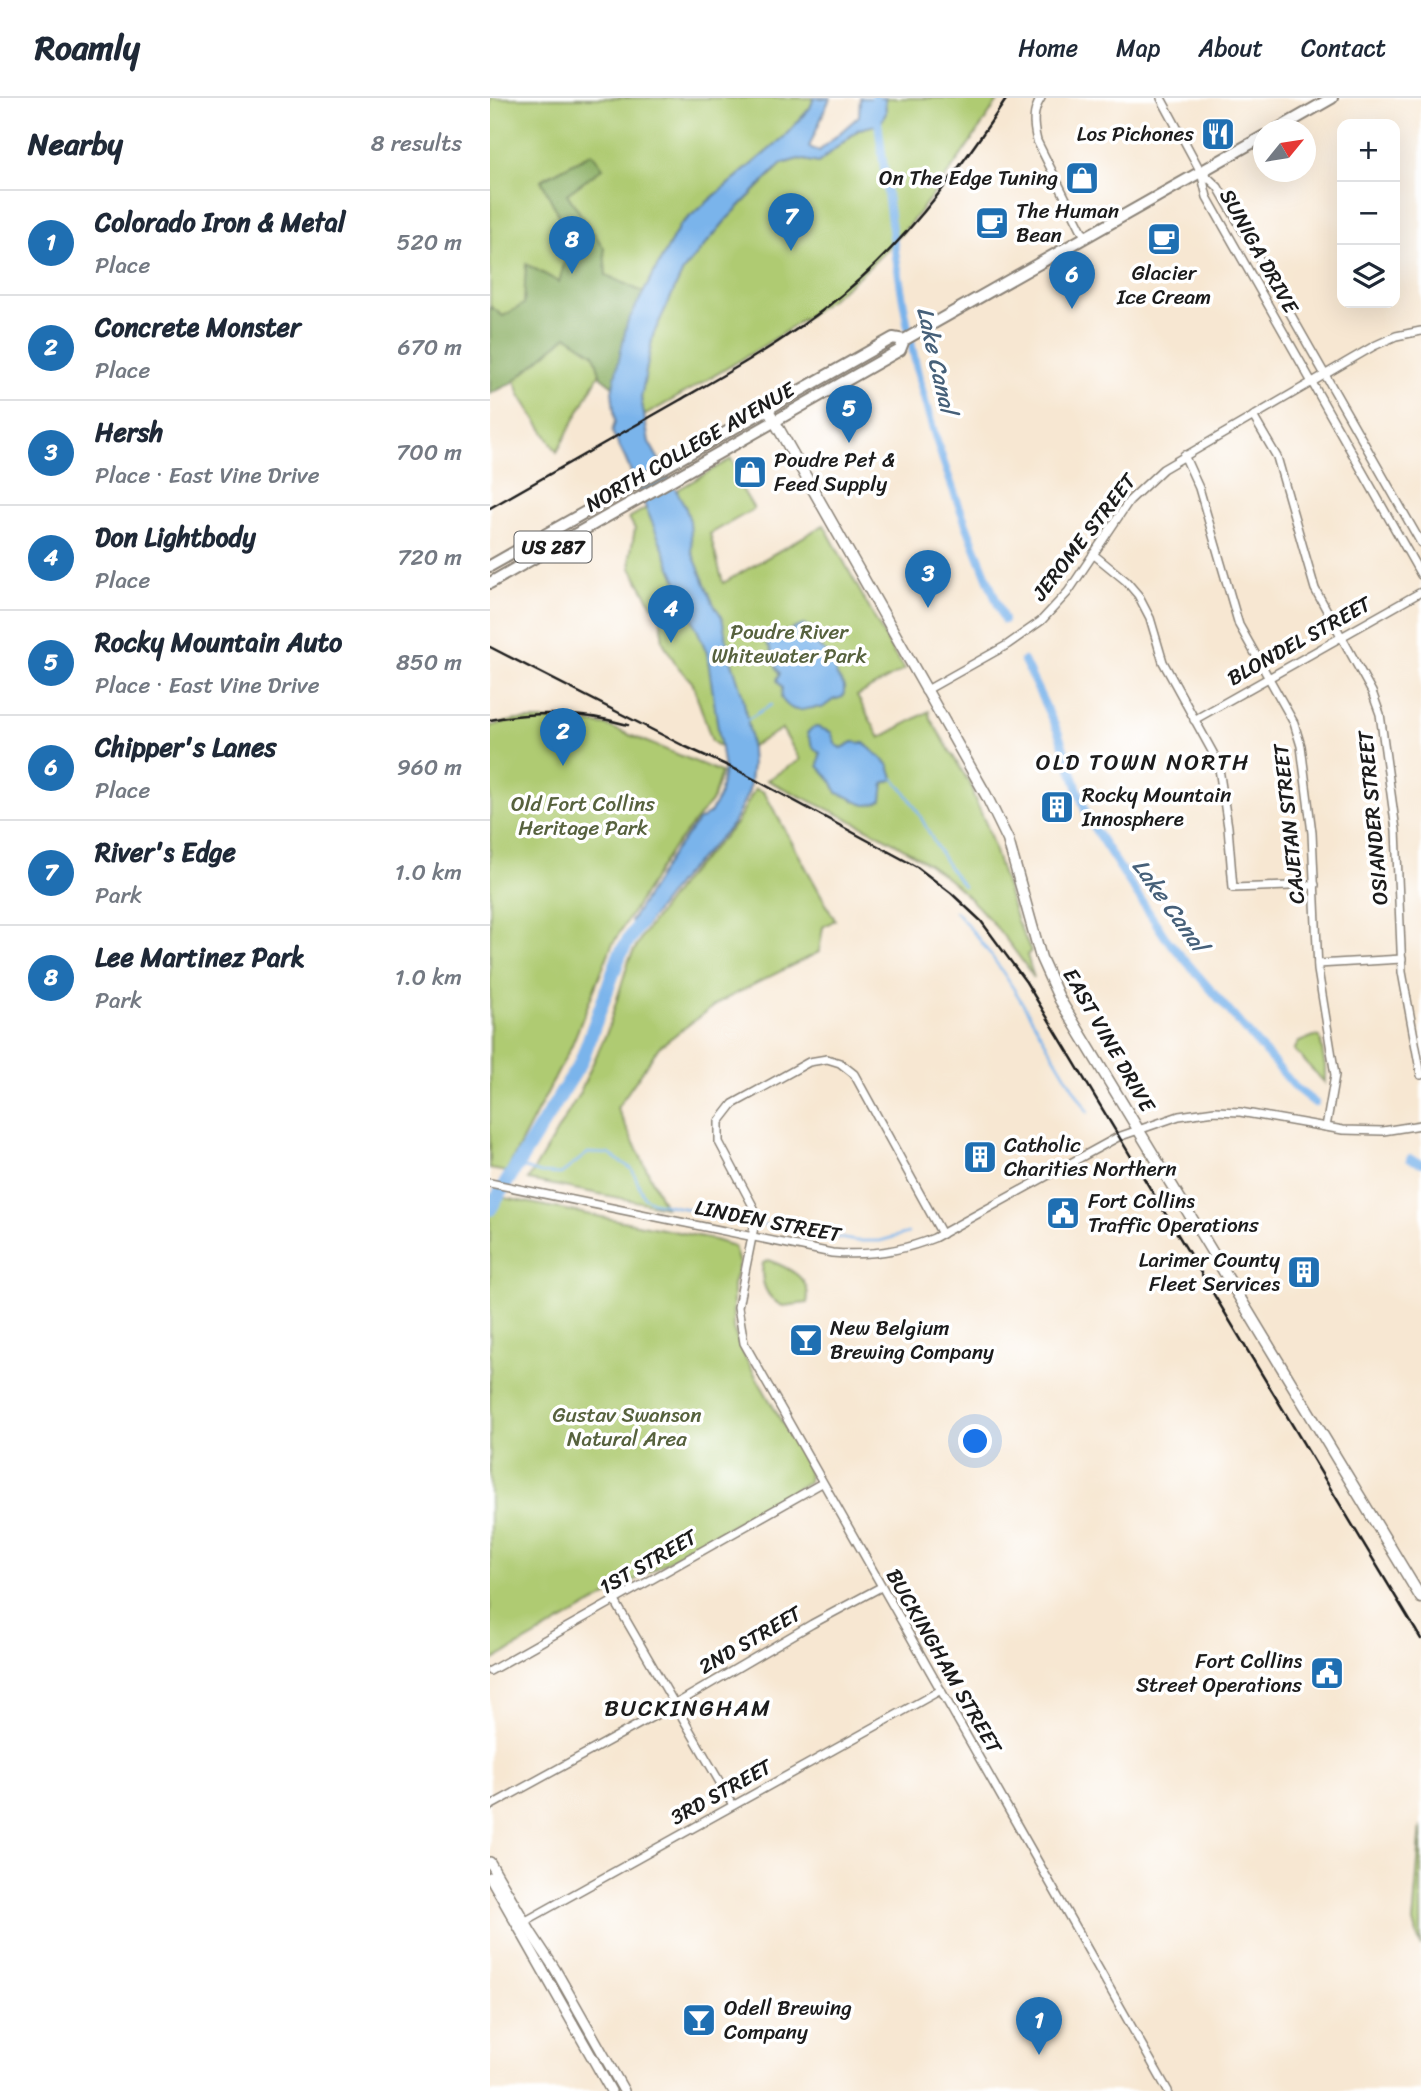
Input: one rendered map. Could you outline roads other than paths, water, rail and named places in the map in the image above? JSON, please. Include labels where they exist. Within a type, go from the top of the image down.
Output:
[{"type":"highway","points":[[1294,119],[1326,99]]},
{"type":"highway","name":"NORTH COLLEGE AVENUE","points":[[490,566],[893,338],[904,340],[917,333],[1253,142]]},
{"type":"highway","name":"NORTH COLLEGE AVENUE","points":[[490,583],[900,350],[904,340]]},
{"type":"main road","name":"EAST VINE DRIVE","points":[[767,408],[986,795],[1008,840],[1035,940],[1048,976],[1421,1598]]},
{"type":"street","points":[[1041,98],[1034,113],[1034,128],[1044,157],[1085,237]]},
{"type":"street","points":[[1161,98],[1201,172]]},
{"type":"street","name":"SUNIGA DRIVE","points":[[1201,172],[1218,187],[1421,543]]},
{"type":"street","name":"SUNIGA DRIVE","points":[[1201,172],[1206,197],[1421,575]]},
{"type":"street","name":"JEROME STREET","points":[[925,691],[1007,645],[1041,621],[1068,592],[1129,500],[1163,468],[1374,346],[1396,336],[1421,331]]},
{"type":"street","name":"OSIANDER STREET","points":[[1253,416],[1277,457],[1315,589],[1372,692],[1380,714],[1395,827],[1402,959],[1421,1075]]},
{"type":"street","name":"CAJETAN STREET","points":[[1184,455],[1199,488],[1239,625],[1299,736],[1312,834],[1318,964],[1335,1076],[1326,1127]]},
{"type":"street","points":[[1093,554],[1114,570],[1138,595],[1150,618],[1163,662],[1221,772],[1233,888],[1315,886]]},
{"type":"street","name":"BLONDEL STREET","points":[[1194,720],[1421,592]]},
{"type":"street","points":[[1318,964],[1402,959]]},
{"type":"street","name":"BUCKINGHAM STREET","points":[[942,1234],[854,1074],[840,1063],[827,1059],[810,1062],[733,1104],[719,1122],[719,1142],[754,1208],[755,1220],[738,1307],[740,1331],[750,1354],[1168,2091]]},
{"type":"street","name":"LINDEN STREET","points":[[490,1183],[832,1253],[864,1255],[904,1249],[942,1234],[1118,1137],[1179,1116],[1215,1111],[1268,1115],[1343,1130],[1383,1131],[1421,1125]]},
{"type":"street","name":"1ST STREET","points":[[490,1671],[822,1483]]},
{"type":"street","name":"2ND STREET","points":[[490,1806],[881,1587]]},
{"type":"street","points":[[615,1601],[733,1805]]},
{"type":"street","name":"3RD STREET","points":[[521,1923],[941,1690]]},
{"type":"street","points":[[490,1862],[611,2091]]},
{"type":"street","points":[[490,1877],[555,1969],[624,2091]]},
{"type":"water","points":[[814,98],[830,98],[809,147],[819,151],[859,116],[860,98],[885,98],[886,113],[880,124],[859,129],[818,163],[799,159],[781,164],[727,219],[683,271],[653,335],[641,398],[649,442],[685,506],[690,521],[692,552],[713,603],[722,617],[729,653],[743,697],[752,765],[749,791],[733,824],[683,876],[642,930],[631,921],[673,853],[698,821],[710,813],[719,797],[724,770],[707,653],[612,432],[615,421],[612,391],[627,323],[680,225],[784,137],[810,108]]},
{"type":"water","points":[[803,625],[813,628],[820,640],[819,647],[832,660],[844,690],[843,697],[822,708],[796,710],[781,698],[782,688],[777,680],[780,673],[767,644],[770,638]]},
{"type":"water","points":[[817,727],[831,732],[836,745],[842,748],[853,742],[864,743],[888,764],[894,779],[884,783],[882,800],[863,805],[837,793],[833,783],[818,766],[820,753],[814,749],[807,733]]},
{"type":"waterway","name":"Lake Canal","points":[[875,98],[888,204],[919,378],[946,470],[1004,620]]},
{"type":"waterway","name":"Lake Canal","points":[[1024,661],[1059,734],[1088,819],[1165,937],[1296,1088],[1315,1103]]},
{"type":"waterway","points":[[745,721],[771,705]]},
{"type":"waterway","points":[[894,779],[913,804],[945,861],[964,886]]},
{"type":"waterway","points":[[490,1209],[581,1062],[620,954],[647,911]]},
{"type":"waterway","points":[[955,911],[1010,983],[1088,1112]]},
{"type":"waterway","points":[[518,1166],[541,1173],[561,1174],[588,1153],[609,1154],[632,1169],[644,1197],[653,1202],[738,1219]]},
{"type":"waterway","name":"Lake Canal","points":[[1410,1159],[1421,1163]]},
{"type":"waterway","points":[[764,1225],[856,1241],[880,1241],[908,1233]]},
{"type":"railway","points":[[490,508],[704,387],[818,314],[860,279],[921,216],[1007,98]]},
{"type":"railway","points":[[490,647],[684,746],[739,771],[917,867],[981,921],[1026,982],[1421,1639]]},
{"type":"railway","points":[[490,720],[559,714],[594,717],[628,725]]},
{"type":"place","name":"Los Pichones","points":[[1218,134]]},
{"type":"place","name":"On The Edge Tuning","points":[[1082,178]]},
{"type":"place","name":"The Human Bean","points":[[992,223]]},
{"type":"place","name":"Glacier Ice Cream","points":[[1164,239]]},
{"type":"place","name":"River's Edge","points":[[791,251]]},
{"type":"place","name":"Lee Martinez Park","points":[[572,274]]},
{"type":"place","name":"Chipper's Lanes","points":[[1072,309]]},
{"type":"place","name":"Rocky Mountain Auto","points":[[849,443]]},
{"type":"place","name":"Poudre Pet & Feed Supply","points":[[750,472]]},
{"type":"place","name":"Hersh","points":[[928,608]]},
{"type":"place","name":"Don Lightbody","points":[[671,643]]},
{"type":"place","name":"Concrete Monster","points":[[563,766]]},
{"type":"place","name":"Rocky Mountain Innosphere","points":[[1057,807]]},
{"type":"place","name":"Catholic Charities Northern","points":[[980,1157]]},
{"type":"place","name":"Fort Collins Traffic Operations","points":[[1063,1213]]},
{"type":"place","name":"Larimer County Fleet Services","points":[[1304,1272]]},
{"type":"place","name":"New Belgium Brewing Company","points":[[806,1340]]},
{"type":"place","name":"Fort Collins Street Operations","points":[[1327,1673]]},
{"type":"place","name":"Odell Brewing Company","points":[[699,2020]]},
{"type":"place","name":"Colorado Iron & Metal","points":[[1039,2055]]},
{"type":"district","name":"OLD TOWN NORTH","points":[[1143,762]]},
{"type":"district","name":"BUCKINGHAM","points":[[688,1708]]},
{"type":"park label","name":"Poudre River Whitewater Park","points":[[789,644]]},
{"type":"park label","name":"Old Fort Collins Heritage Park","points":[[583,816]]},
{"type":"park label","name":"Gustav Swanson Natural Area","points":[[627,1427]]}]
